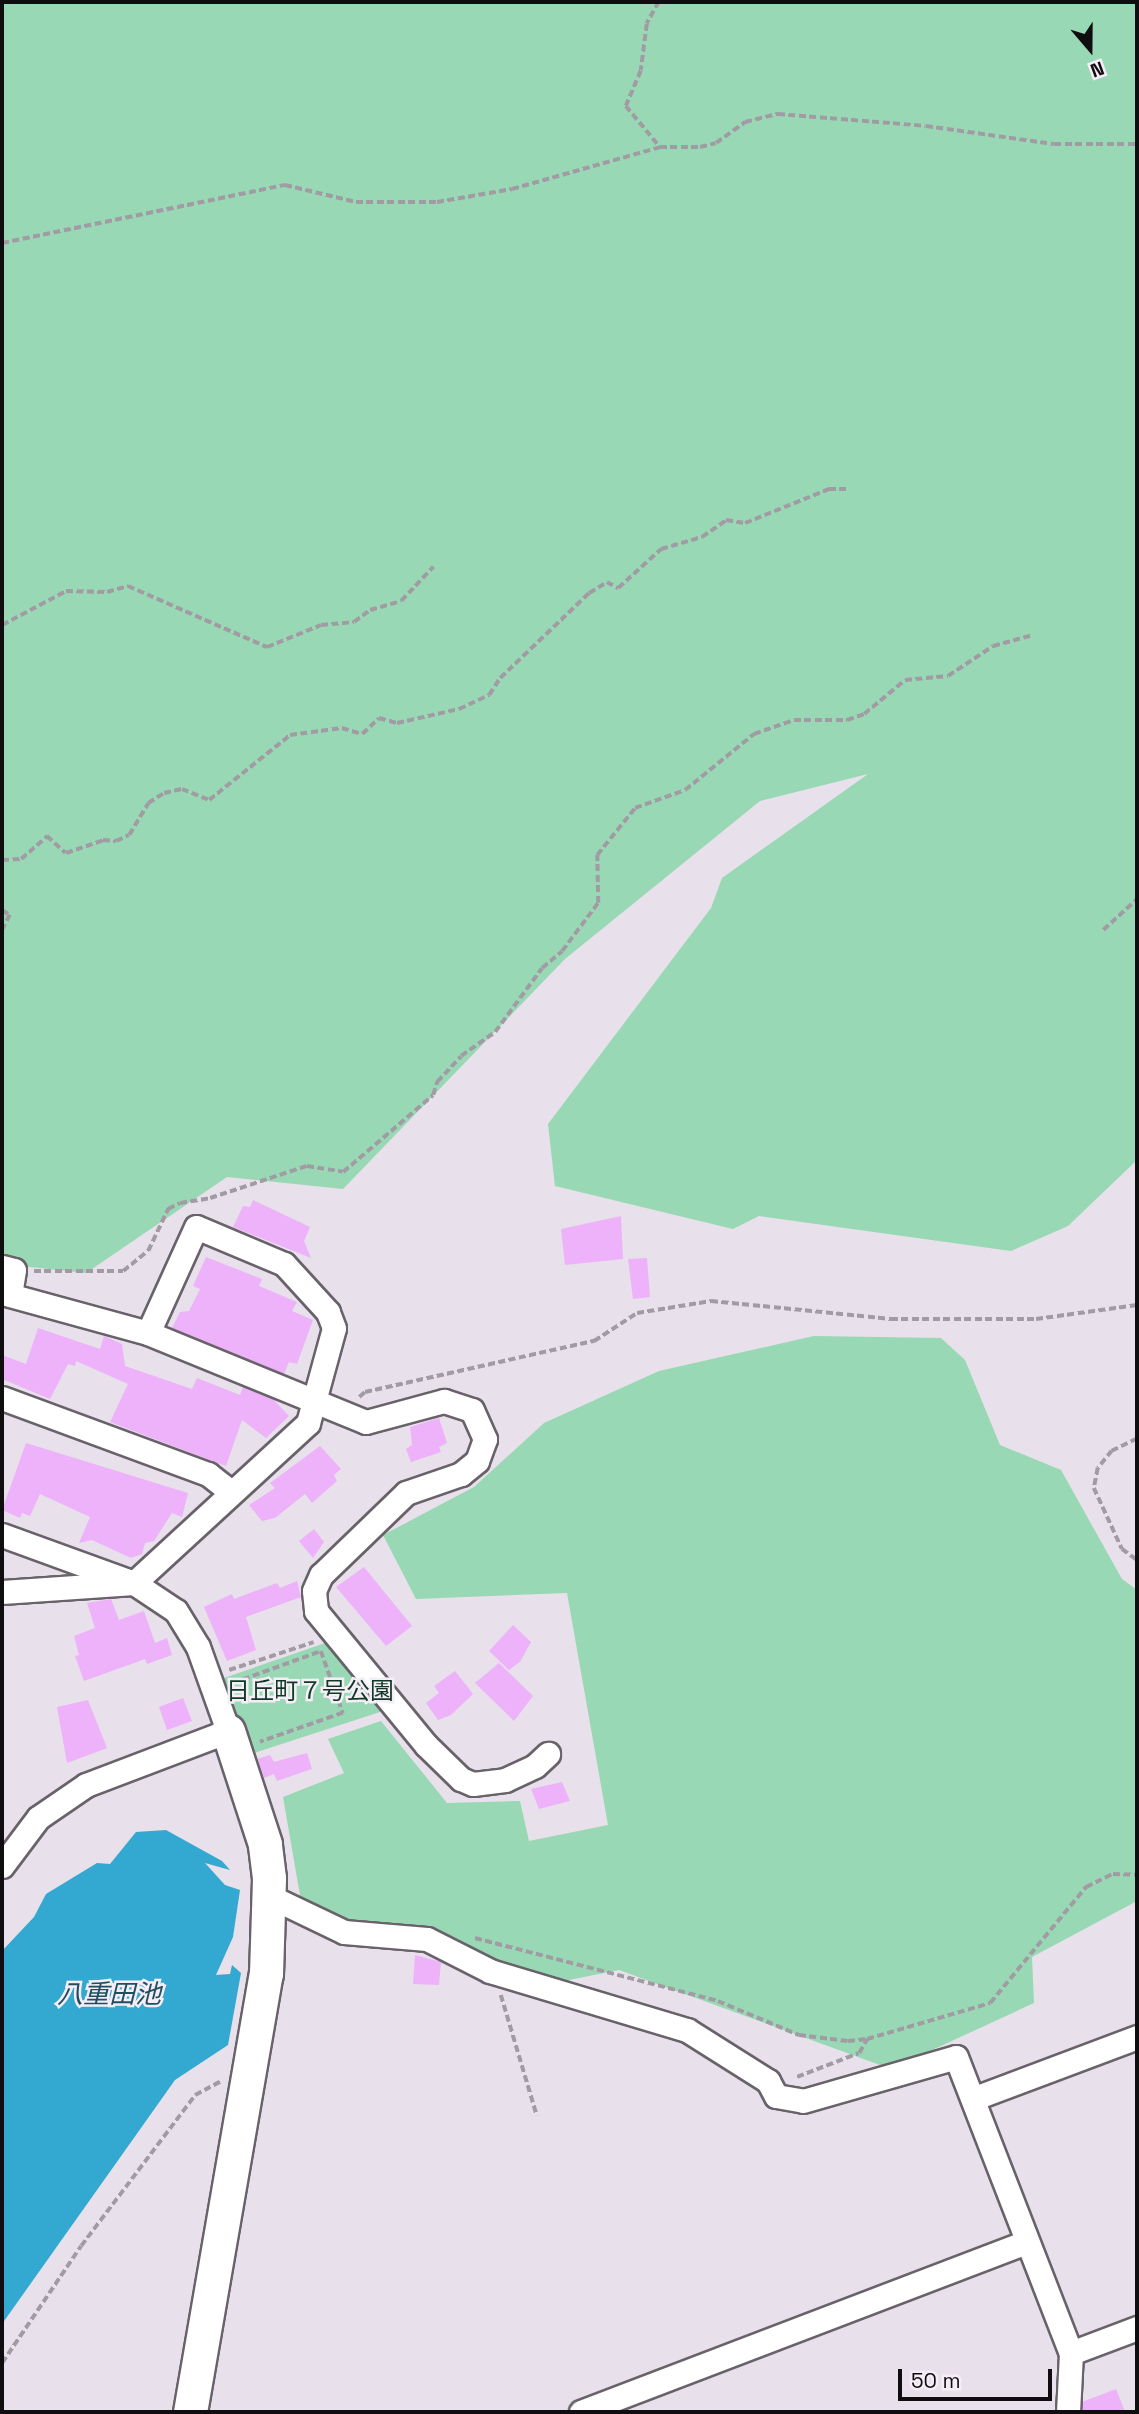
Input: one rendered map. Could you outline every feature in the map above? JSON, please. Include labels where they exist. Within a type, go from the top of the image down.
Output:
[{"type":"street","points":[[2,1592],[134,1583],[230,1491],[308,1423],[315,1402],[316,1380],[334,1339],[328,1312],[284,1264],[196,1227],[148,1333]]},
{"type":"street","points":[[8,1268],[6,1294],[148,1333],[342,1413],[377,1422],[444,1401],[456,1402],[478,1417],[485,1439],[484,1450],[470,1468],[406,1493],[321,1575],[314,1591],[316,1611],[333,1635],[461,1779],[473,1784],[505,1780],[548,1754]]},
{"type":"street","points":[[2,1398],[208,1474],[230,1491]]},
{"type":"street","points":[[2,1535],[134,1583],[185,1623],[213,1686],[240,1737],[260,1824],[269,1896],[266,1974],[190,2412]]},
{"type":"street","points":[[2,1867],[38,1818],[86,1784],[240,1737]]},
{"type":"street","points":[[269,1896],[344,1932],[427,1939],[490,1971],[687,2030],[768,2081],[776,2096],[803,2101],[956,2057],[975,2098],[1027,2242],[1072,2353],[1068,2412]]},
{"type":"street","points":[[975,2098],[1137,2037]]},
{"type":"street","points":[[581,2412],[1027,2242]]},
{"type":"street","points":[[1072,2353],[1137,2328]]},
{"type":"path","points":[[659,2],[647,24],[641,71],[626,106],[660,147]]},
{"type":"path","points":[[2,243],[285,185],[356,202],[437,202],[512,189],[660,147],[716,143],[745,122],[778,114],[926,126],[1054,144],[1137,144]]},
{"type":"path","points":[[2,860],[21,859],[47,836],[66,853],[103,840],[116,841],[130,835],[148,803],[164,793],[182,789],[209,800],[290,735],[342,728],[362,734],[379,718],[397,723],[459,709],[489,695],[500,678],[589,593],[607,582],[618,588],[661,549],[702,537],[726,520],[745,523],[829,489],[846,489]]},
{"type":"path","points":[[2,625],[66,591],[107,592],[128,586],[267,647],[321,625],[354,622],[370,610],[401,601],[433,567]]},
{"type":"path","points":[[8,1268],[123,1271],[148,1251],[168,1209],[180,1203],[210,1198],[307,1166],[343,1172],[433,1095],[453,1065],[495,1032],[542,968],[562,951],[598,903],[597,855],[635,808],[685,790],[754,734],[794,720],[848,720],[864,714],[905,680],[948,676],[993,646],[1033,635]]},
{"type":"path","points":[[1103,930],[1137,899],[1137,883]]},
{"type":"path","points":[[2,910],[10,915],[2,931]]},
{"type":"path","points":[[342,1413],[365,1392],[582,1344],[637,1313],[711,1301],[891,1319],[1036,1319],[1137,1305]]},
{"type":"path","points":[[1137,1439],[1112,1451],[1098,1468],[1094,1488],[1122,1549],[1137,1560]]},
{"type":"path","points":[[213,1686],[333,1635]]},
{"type":"path","points":[[213,1686],[235,1689],[233,1681],[321,1651],[343,1713],[240,1737]]},
{"type":"path","points":[[471,1938],[718,2001],[799,2035],[848,2041],[867,2039],[990,2003],[1086,1887],[1112,1874],[1137,1875]]},
{"type":"path","points":[[490,1971],[499,1985],[537,2116]]},
{"type":"path","points":[[768,2081],[785,2081],[859,2053],[867,2039]]},
{"type":"path","points":[[2,2363],[81,2246],[195,2095],[210,2084],[248,2080]]},
{"type":"green space","points":[[2,2],[1137,2],[1137,1160],[1068,1226],[1011,1251],[759,1216],[733,1229],[555,1186],[548,1124],[711,908],[722,878],[868,774],[760,801],[565,959],[343,1189],[227,1177],[86,1273],[2,1264]]},
{"type":"green space","points":[[814,1336],[941,1338],[965,1360],[1000,1445],[1061,1470],[1122,1579],[1137,1590],[1137,1901],[1032,1957],[1034,2003],[891,2069],[619,1970],[544,1985],[302,1907],[283,1797],[344,1773],[328,1739],[381,1721],[447,1803],[520,1801],[529,1841],[608,1825],[567,1593],[416,1599],[383,1535],[474,1487],[544,1423],[659,1371]]},
{"type":"green space","name":"日丘町７号公園","points":[[328,1642],[383,1711],[251,1754],[224,1678]]},
{"type":"water","name":"八重田池","points":[[166,1830],[222,1861],[230,1870],[205,1863],[225,1885],[240,1890],[233,1937],[216,1975],[230,1974],[232,1965],[241,1973],[228,2045],[175,2080],[2,2324],[2,1951],[34,1917],[46,1894],[97,1863],[110,1864],[136,1832]]},
{"type":"building","points":[[253,1200],[310,1227],[304,1241],[311,1258],[233,1227],[243,1206],[250,1207]]},
{"type":"building","points":[[621,1216],[623,1259],[565,1265],[561,1229]]},
{"type":"building","points":[[206,1257],[262,1279],[259,1286],[297,1302],[292,1311],[313,1320],[297,1364],[289,1362],[284,1374],[172,1328],[180,1312],[189,1311],[200,1289],[193,1286]]},
{"type":"building","points":[[647,1258],[650,1297],[633,1299],[628,1259]]},
{"type":"building","points":[[38,1328],[100,1349],[104,1336],[122,1344],[125,1366],[192,1389],[197,1378],[240,1395],[243,1387],[273,1399],[289,1416],[266,1438],[242,1420],[226,1466],[110,1422],[128,1384],[76,1361],[75,1366],[68,1364],[50,1399],[2,1379],[2,1355],[26,1364]]},
{"type":"building","points":[[439,1418],[447,1443],[439,1447],[441,1452],[411,1462],[406,1449],[412,1445],[410,1427]]},
{"type":"building","points":[[26,1443],[188,1493],[182,1517],[172,1513],[154,1541],[145,1543],[142,1554],[131,1558],[92,1540],[79,1543],[90,1517],[40,1494],[30,1516],[22,1513],[20,1518],[2,1510]]},
{"type":"building","points":[[320,1446],[341,1469],[334,1475],[337,1481],[312,1503],[305,1494],[275,1518],[262,1521],[249,1505],[275,1488],[270,1483]]},
{"type":"building","points":[[314,1529],[324,1542],[313,1558],[299,1541]]},
{"type":"building","points":[[364,1567],[412,1626],[386,1646],[336,1587]]},
{"type":"building","points":[[297,1581],[301,1597],[246,1617],[256,1650],[227,1661],[204,1607],[232,1594],[234,1599],[277,1583],[280,1588]]},
{"type":"building","points":[[111,1599],[119,1620],[144,1611],[155,1643],[167,1638],[172,1655],[147,1664],[145,1659],[84,1681],[75,1656],[79,1655],[74,1636],[95,1628],[87,1603]]},
{"type":"building","points":[[513,1625],[531,1642],[520,1662],[509,1670],[489,1651]]},
{"type":"building","points":[[499,1663],[533,1696],[514,1721],[475,1683]]},
{"type":"building","points":[[455,1671],[473,1694],[451,1715],[438,1720],[426,1703],[439,1693],[434,1686]]},
{"type":"building","points":[[183,1698],[192,1721],[167,1730],[159,1707]]},
{"type":"building","points":[[88,1700],[107,1748],[67,1763],[57,1707]]},
{"type":"building","points":[[307,1753],[312,1769],[277,1781],[274,1774],[264,1778],[257,1759],[270,1755],[274,1762]]},
{"type":"building","points":[[562,1782],[570,1801],[539,1809],[531,1789]]},
{"type":"building","points":[[415,1955],[441,1962],[439,1985],[413,1984]]},
{"type":"building","points":[[1116,2389],[1125,2412],[1082,2412],[1082,2402]]}]
